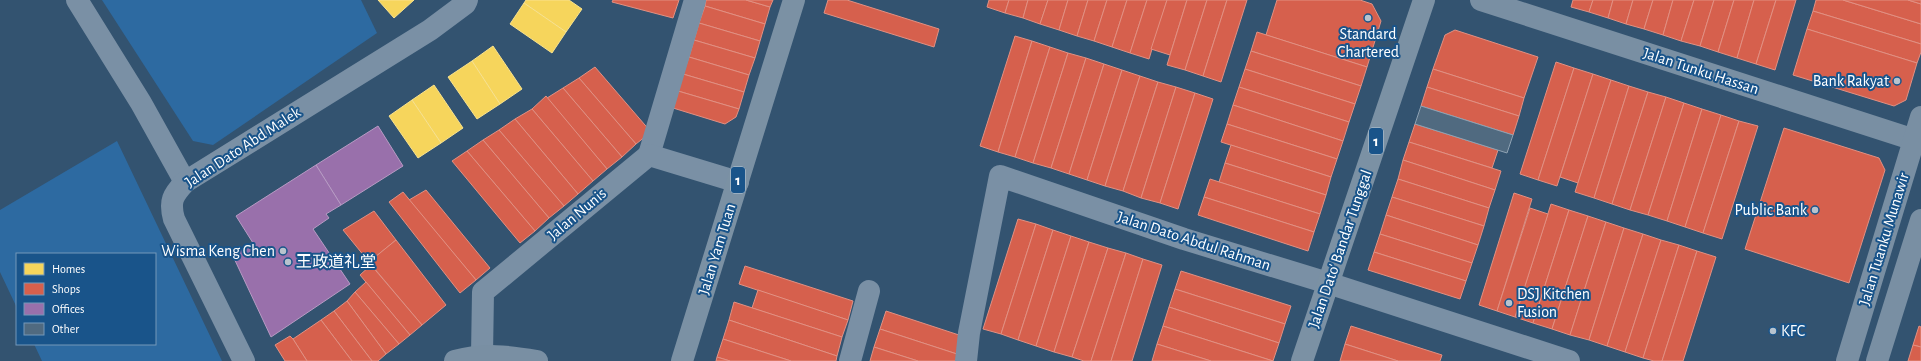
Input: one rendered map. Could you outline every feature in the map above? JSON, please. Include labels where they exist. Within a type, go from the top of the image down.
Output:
[{"type":"highway","name":"Jalan Yam Tuan","points":[[682,361],[794,0]]},
{"type":"highway","name":"Jalan Dato' Bandar Tunggal","points":[[1302,361],[1424,0]]},
{"type":"main road","name":"Jalan Tunku Hassan","points":[[1481,0],[1918,141]]},
{"type":"main road","name":"Jalan Tuanku Munawir","points":[[1847,361],[1918,141],[1921,117]]},
{"type":"main road","name":"Jalan Tuanku Munawir","points":[[1878,361],[1921,220]]},
{"type":"main road","points":[[455,361],[482,355],[508,356],[537,361]]},
{"type":"street","points":[[78,0],[141,103],[185,182]]},
{"type":"street","name":"Jalan Dato Abd Malek","points":[[244,361],[174,218],[171,206],[175,193],[185,182],[430,30],[465,4],[467,0]]},
{"type":"street","points":[[695,0],[649,155],[738,182]]},
{"type":"street","name":"Jalan Nunis","points":[[482,355],[483,292],[649,155]]},
{"type":"street","name":"Jalan Dato Abdul Rahman","points":[[966,361],[969,333],[1000,176],[1184,239],[1328,283],[1568,361]]},
{"type":"street","points":[[850,361],[869,292]]},
{"type":"shaded area","points":[[102,0],[361,0],[377,33],[213,145],[193,141]]},
{"type":"shaded area","points":[[117,141],[222,361],[42,361],[34,345],[156,345],[156,253],[16,253],[16,306],[0,272],[0,210]]},
{"type":"building: Homes","points":[[378,0],[414,0],[394,18]]},
{"type":"building: Homes","points":[[526,0],[569,0],[582,9],[566,32],[524,3]]},
{"type":"building: Homes","points":[[524,3],[566,32],[552,53],[510,24]]},
{"type":"building: Homes","points":[[493,46],[522,89],[500,104],[472,61]]},
{"type":"building: Homes","points":[[472,61],[500,104],[477,119],[448,77]]},
{"type":"building: Homes","points":[[434,85],[463,128],[441,143],[412,100]]},
{"type":"building: Homes","points":[[412,100],[441,143],[418,158],[389,116]]},
{"type":"building: Shops","points":[[613,0],[679,0],[673,18],[612,2]]},
{"type":"building: Shops","points":[[706,0],[746,0],[770,7],[765,24],[705,6]]},
{"type":"building: Shops","points":[[746,0],[773,0],[770,7]]},
{"type":"building: Shops","points":[[828,0],[847,0],[939,29],[934,47],[824,13]]},
{"type":"building: Shops","points":[[989,0],[1009,0],[1005,13],[987,7]]},
{"type":"building: Shops","points":[[1009,0],[1028,0],[1023,18],[1005,13]]},
{"type":"building: Shops","points":[[1028,0],[1048,0],[1040,24],[1023,18]]},
{"type":"building: Shops","points":[[1048,0],[1068,0],[1059,30],[1040,24]]},
{"type":"building: Shops","points":[[1068,0],[1088,0],[1077,36],[1059,30]]},
{"type":"building: Shops","points":[[1088,0],[1107,0],[1094,41],[1077,36]]},
{"type":"building: Shops","points":[[1107,0],[1127,0],[1112,47],[1094,41]]},
{"type":"building: Shops","points":[[1127,0],[1147,0],[1130,53],[1112,47]]},
{"type":"building: Shops","points":[[1147,0],[1167,0],[1149,59],[1130,53]]},
{"type":"building: Shops","points":[[1167,0],[1187,0],[1170,55],[1151,49]]},
{"type":"building: Shops","points":[[1187,0],[1207,0],[1185,70],[1167,65]]},
{"type":"building: Shops","points":[[1207,0],[1227,0],[1203,76],[1185,70]]},
{"type":"building: Shops","points":[[1227,0],[1247,0],[1221,82],[1203,76]]},
{"type":"building: Shops","points":[[1277,0],[1360,0],[1372,4],[1381,21],[1367,67],[1266,35]]},
{"type":"building: Shops","points":[[1573,0],[1593,0],[1589,12],[1571,7]]},
{"type":"building: Shops","points":[[1593,0],[1613,0],[1608,18],[1589,12]]},
{"type":"building: Shops","points":[[1613,0],[1633,0],[1626,24],[1608,18]]},
{"type":"building: Shops","points":[[1633,0],[1653,0],[1644,29],[1626,24]]},
{"type":"building: Shops","points":[[1653,0],[1673,0],[1663,35],[1644,29]]},
{"type":"building: Shops","points":[[1673,0],[1694,0],[1681,41],[1663,35]]},
{"type":"building: Shops","points":[[1694,0],[1714,0],[1700,46],[1681,41]]},
{"type":"building: Shops","points":[[1714,0],[1734,0],[1718,52],[1700,46]]},
{"type":"building: Shops","points":[[1734,0],[1754,0],[1737,58],[1718,52]]},
{"type":"building: Shops","points":[[1754,0],[1776,0],[1756,64],[1737,58]]},
{"type":"building: Shops","points":[[1776,0],[1796,0],[1775,70],[1756,64]]},
{"type":"building: Shops","points":[[1816,0],[1843,0],[1921,24],[1921,44],[1813,11]]},
{"type":"building: Shops","points":[[1843,0],[1908,0],[1921,4],[1921,24]]},
{"type":"building: Shops","points":[[1908,0],[1921,0],[1921,4]]},
{"type":"building: Shops","points":[[705,6],[765,24],[760,41],[699,23]]},
{"type":"building: Shops","points":[[1813,11],[1921,44],[1921,52],[1917,63],[1807,29]]},
{"type":"building: Shops","points":[[699,23],[760,41],[755,58],[694,40]]},
{"type":"building: Shops","points":[[1807,29],[1917,63],[1906,100],[1894,106],[1793,75]]},
{"type":"building: Shops","points":[[1455,30],[1538,57],[1524,98],[1433,69],[1445,35]]},
{"type":"building: Shops","points":[[1257,32],[1367,67],[1361,86],[1251,51]]},
{"type":"building: Shops","points":[[1015,36],[1032,41],[998,152],[980,146]]},
{"type":"building: Shops","points":[[694,40],[755,58],[749,75],[689,57]]},
{"type":"building: Shops","points":[[1032,41],[1050,47],[1015,157],[998,152]]},
{"type":"building: Shops","points":[[1050,47],[1068,53],[1033,163],[1015,157]]},
{"type":"building: Shops","points":[[1251,51],[1361,86],[1355,104],[1245,69]]},
{"type":"building: Shops","points":[[1068,53],[1086,58],[1051,168],[1033,163]]},
{"type":"building: Shops","points":[[689,57],[749,75],[744,92],[683,74]]},
{"type":"building: Shops","points":[[1086,58],[1104,64],[1069,174],[1051,168]]},
{"type":"building: Shops","points":[[1556,62],[1574,68],[1538,180],[1520,174]]},
{"type":"building: Shops","points":[[1104,64],[1122,70],[1087,180],[1069,174]]},
{"type":"building: Shops","points":[[595,67],[651,132],[636,144],[579,78]]},
{"type":"building: Shops","points":[[1574,68],[1593,74],[1557,186],[1538,180]]},
{"type":"building: Shops","points":[[1245,69],[1355,104],[1349,122],[1239,87]]},
{"type":"building: Shops","points":[[1433,69],[1524,98],[1519,116],[1427,87]]},
{"type":"building: Shops","points":[[1122,70],[1140,76],[1105,186],[1087,180]]},
{"type":"building: Shops","points":[[683,74],[744,92],[739,109],[678,91]]},
{"type":"building: Shops","points":[[1593,74],[1611,80],[1578,183],[1560,177]]},
{"type":"building: Shops","points":[[1140,76],[1158,82],[1123,191],[1105,186]]},
{"type":"building: Shops","points":[[579,78],[636,144],[622,157],[563,88]]},
{"type":"building: Shops","points":[[1611,80],[1629,86],[1594,198],[1575,192]]},
{"type":"building: Shops","points":[[1158,82],[1176,87],[1141,198],[1123,191]]},
{"type":"building: Shops","points":[[1629,86],[1648,92],[1612,204],[1594,198]]},
{"type":"building: Shops","points":[[1176,87],[1195,93],[1160,203],[1141,198]]},
{"type":"building: Shops","points":[[1239,87],[1349,122],[1343,141],[1233,105]]},
{"type":"building: Shops","points":[[1427,87],[1519,116],[1513,135],[1421,106]]},
{"type":"building: Shops","points":[[563,88],[622,157],[607,169],[547,98]]},
{"type":"building: Shops","points":[[678,91],[739,109],[736,117],[725,124],[673,108]]},
{"type":"building: Shops","points":[[1648,92],[1666,97],[1630,210],[1612,204]]},
{"type":"building: Shops","points":[[1195,93],[1213,99],[1178,209],[1160,203]]},
{"type":"building: Shops","points":[[546,96],[607,169],[593,181],[532,109]]},
{"type":"building: Shops","points":[[1666,97],[1684,103],[1648,215],[1630,210]]},
{"type":"building: Shops","points":[[1684,103],[1702,109],[1667,221],[1648,215]]},
{"type":"building: Shops","points":[[1233,105],[1343,141],[1337,159],[1227,124]]},
{"type":"building: Shops","points":[[532,109],[593,181],[578,194],[515,119]]},
{"type":"building: Shops","points":[[1702,109],[1721,115],[1685,227],[1667,221]]},
{"type":"building: Shops","points":[[1721,115],[1739,121],[1703,233],[1685,227]]},
{"type":"building: Shops","points":[[515,119],[578,194],[564,206],[499,130]]},
{"type":"building: Shops","points":[[1739,121],[1758,126],[1722,239],[1703,233]]},
{"type":"building: Shops","points":[[1227,124],[1337,159],[1331,177],[1221,142]]},
{"type":"building: Shops","points":[[1415,124],[1498,150],[1492,168],[1409,142]]},
{"type":"building: Shops","name":"Public Bank","points":[[1784,128],[1879,158],[1885,170],[1849,283],[1745,249]]},
{"type":"building: Shops","points":[[499,130],[564,206],[549,218],[483,140]]},
{"type":"building: Shops","points":[[483,140],[549,218],[535,231],[467,151]]},
{"type":"building: Shops","points":[[1409,142],[1501,171],[1495,190],[1403,160]]},
{"type":"building: Shops","points":[[1231,145],[1331,177],[1326,195],[1225,163]]},
{"type":"building: Shops","points":[[467,151],[535,231],[520,243],[452,161]]},
{"type":"building: Shops","points":[[1403,160],[1495,190],[1489,208],[1398,179]]},
{"type":"building: Shops","points":[[1225,163],[1326,195],[1320,214],[1219,182]]},
{"type":"building: Shops","points":[[1210,179],[1320,214],[1314,232],[1204,197]]},
{"type":"building: Shops","points":[[1398,179],[1489,208],[1484,226],[1392,197]]},
{"type":"building: Shops","points":[[426,190],[490,268],[476,280],[409,200]]},
{"type":"building: Shops","points":[[403,192],[476,280],[460,293],[389,202]]},
{"type":"building: Shops","points":[[1514,193],[1532,199],[1497,311],[1479,305]]},
{"type":"building: Shops","points":[[1204,197],[1314,232],[1308,251],[1198,215]]},
{"type":"building: Shops","points":[[1392,197],[1484,226],[1478,245],[1386,215]]},
{"type":"building: Shops","points":[[1551,204],[1569,210],[1533,323],[1515,317]]},
{"type":"building: Shops","points":[[1530,208],[1548,214],[1515,317],[1497,311]]},
{"type":"building: Shops","points":[[1569,210],[1588,216],[1552,329],[1533,323]]},
{"type":"building: Shops","points":[[374,211],[396,240],[369,262],[343,230]]},
{"type":"building: Shops","points":[[1386,215],[1478,245],[1472,263],[1380,234]]},
{"type":"building: Shops","points":[[1588,216],[1606,222],[1570,335],[1552,329]]},
{"type":"building: Shops","points":[[1018,219],[1036,224],[1001,334],[983,329]]},
{"type":"building: Shops","points":[[1606,222],[1624,228],[1589,340],[1570,335]]},
{"type":"building: Shops","points":[[1036,224],[1053,230],[1018,340],[1001,334]]},
{"type":"building: Shops","points":[[1624,228],[1643,234],[1607,346],[1589,340]]},
{"type":"building: Shops","points":[[1053,230],[1071,236],[1036,346],[1018,340]]},
{"type":"building: Shops","points":[[1380,234],[1472,263],[1466,281],[1374,252]]},
{"type":"building: Shops","points":[[1643,234],[1661,240],[1625,352],[1607,346]]},
{"type":"building: Shops","points":[[1071,236],[1089,242],[1054,352],[1036,346]]},
{"type":"building: Shops","points":[[396,240],[446,305],[422,325],[369,262]]},
{"type":"building: Shops","points":[[1661,240],[1679,245],[1643,358],[1625,352]]},
{"type":"building: Shops","points":[[1089,242],[1108,248],[1072,357],[1054,352]]},
{"type":"building: Shops","points":[[1679,245],[1697,251],[1662,361],[1654,361],[1643,358]]},
{"type":"building: Shops","points":[[1108,248],[1126,253],[1091,361],[1084,361],[1072,357]]},
{"type":"building: Shops","points":[[1697,251],[1716,257],[1683,361],[1662,361]]},
{"type":"building: Shops","points":[[1374,252],[1466,281],[1460,299],[1368,270]]},
{"type":"building: Shops","points":[[1126,253],[1143,259],[1111,361],[1091,361]]},
{"type":"building: Shops","points":[[1143,259],[1162,265],[1132,361],[1111,361]]},
{"type":"building: Shops","points":[[371,265],[422,325],[410,335],[360,275]]},
{"type":"building: Shops","points":[[745,266],[853,301],[848,320],[739,284]]},
{"type":"building: Shops","points":[[1181,271],[1291,306],[1285,324],[1175,289]]},
{"type":"building: Shops","points":[[366,282],[410,335],[399,344],[355,292]]},
{"type":"building: Shops","points":[[1175,289],[1285,324],[1279,343],[1169,307]]},
{"type":"building: Shops","points":[[758,290],[848,320],[842,337],[752,308]]},
{"type":"building: Shops","points":[[355,292],[399,344],[386,354],[347,301]]},
{"type":"building: Shops","points":[[347,301],[386,354],[378,361],[372,361],[334,311]]},
{"type":"building: Shops","points":[[734,302],[842,337],[837,356],[729,320]]},
{"type":"building: Shops","points":[[1169,307],[1279,343],[1273,361],[1163,326]]},
{"type":"building: Shops","points":[[334,311],[372,361],[352,361],[321,320]]},
{"type":"building: Shops","points":[[886,311],[962,336],[960,355],[880,329]]},
{"type":"building: Shops","points":[[321,320],[352,361],[307,361],[293,339]]},
{"type":"building: Shops","points":[[729,320],[837,356],[836,361],[791,361],[723,339]]},
{"type":"building: Shops","points":[[1163,326],[1273,361],[1211,361],[1157,344]]},
{"type":"building: Shops","points":[[1351,326],[1442,355],[1440,361],[1398,361],[1345,344]]},
{"type":"building: Shops","points":[[1919,326],[1921,327],[1921,347],[1913,345]]},
{"type":"building: Shops","points":[[880,329],[960,355],[959,361],[918,361],[874,347]]},
{"type":"building: Shops","points":[[290,336],[307,361],[285,361],[275,345]]},
{"type":"building: Shops","points":[[723,339],[791,361],[730,361],[717,357]]},
{"type":"building: Shops","points":[[1157,344],[1211,361],[1152,361]]},
{"type":"building: Shops","points":[[1345,344],[1398,361],[1340,361]]},
{"type":"building: Shops","points":[[1913,345],[1921,347],[1921,361],[1908,361]]},
{"type":"building: Shops","points":[[874,347],[918,361],[870,361]]},
{"type":"building: Shops","points":[[717,357],[730,361],[716,361]]},
{"type":"building: Offices","points":[[378,126],[403,166],[341,205],[316,165]]},
{"type":"building: Offices","name":"Wisma Keng Chen","points":[[316,165],[341,205],[326,214],[329,218],[313,229],[350,284],[271,337],[232,254],[253,243],[236,216]]},
{"type":"building: Other","points":[[1421,106],[1513,135],[1507,153],[1415,124]]},
{"type":"place","name":"Standard Chartered","points":[[1368,18]]},
{"type":"place","name":"Bank Rakyat","points":[[1897,81]]},
{"type":"place","name":"Public Bank","points":[[1815,210]]},
{"type":"place","name":"Wisma Keng Chen","points":[[283,251]]},
{"type":"place","name":"王政道礼堂","points":[[288,262]]},
{"type":"place","name":"DSJ Kitchen Fusion","points":[[1509,303]]},
{"type":"place","name":"KFC","points":[[1773,331]]}]
